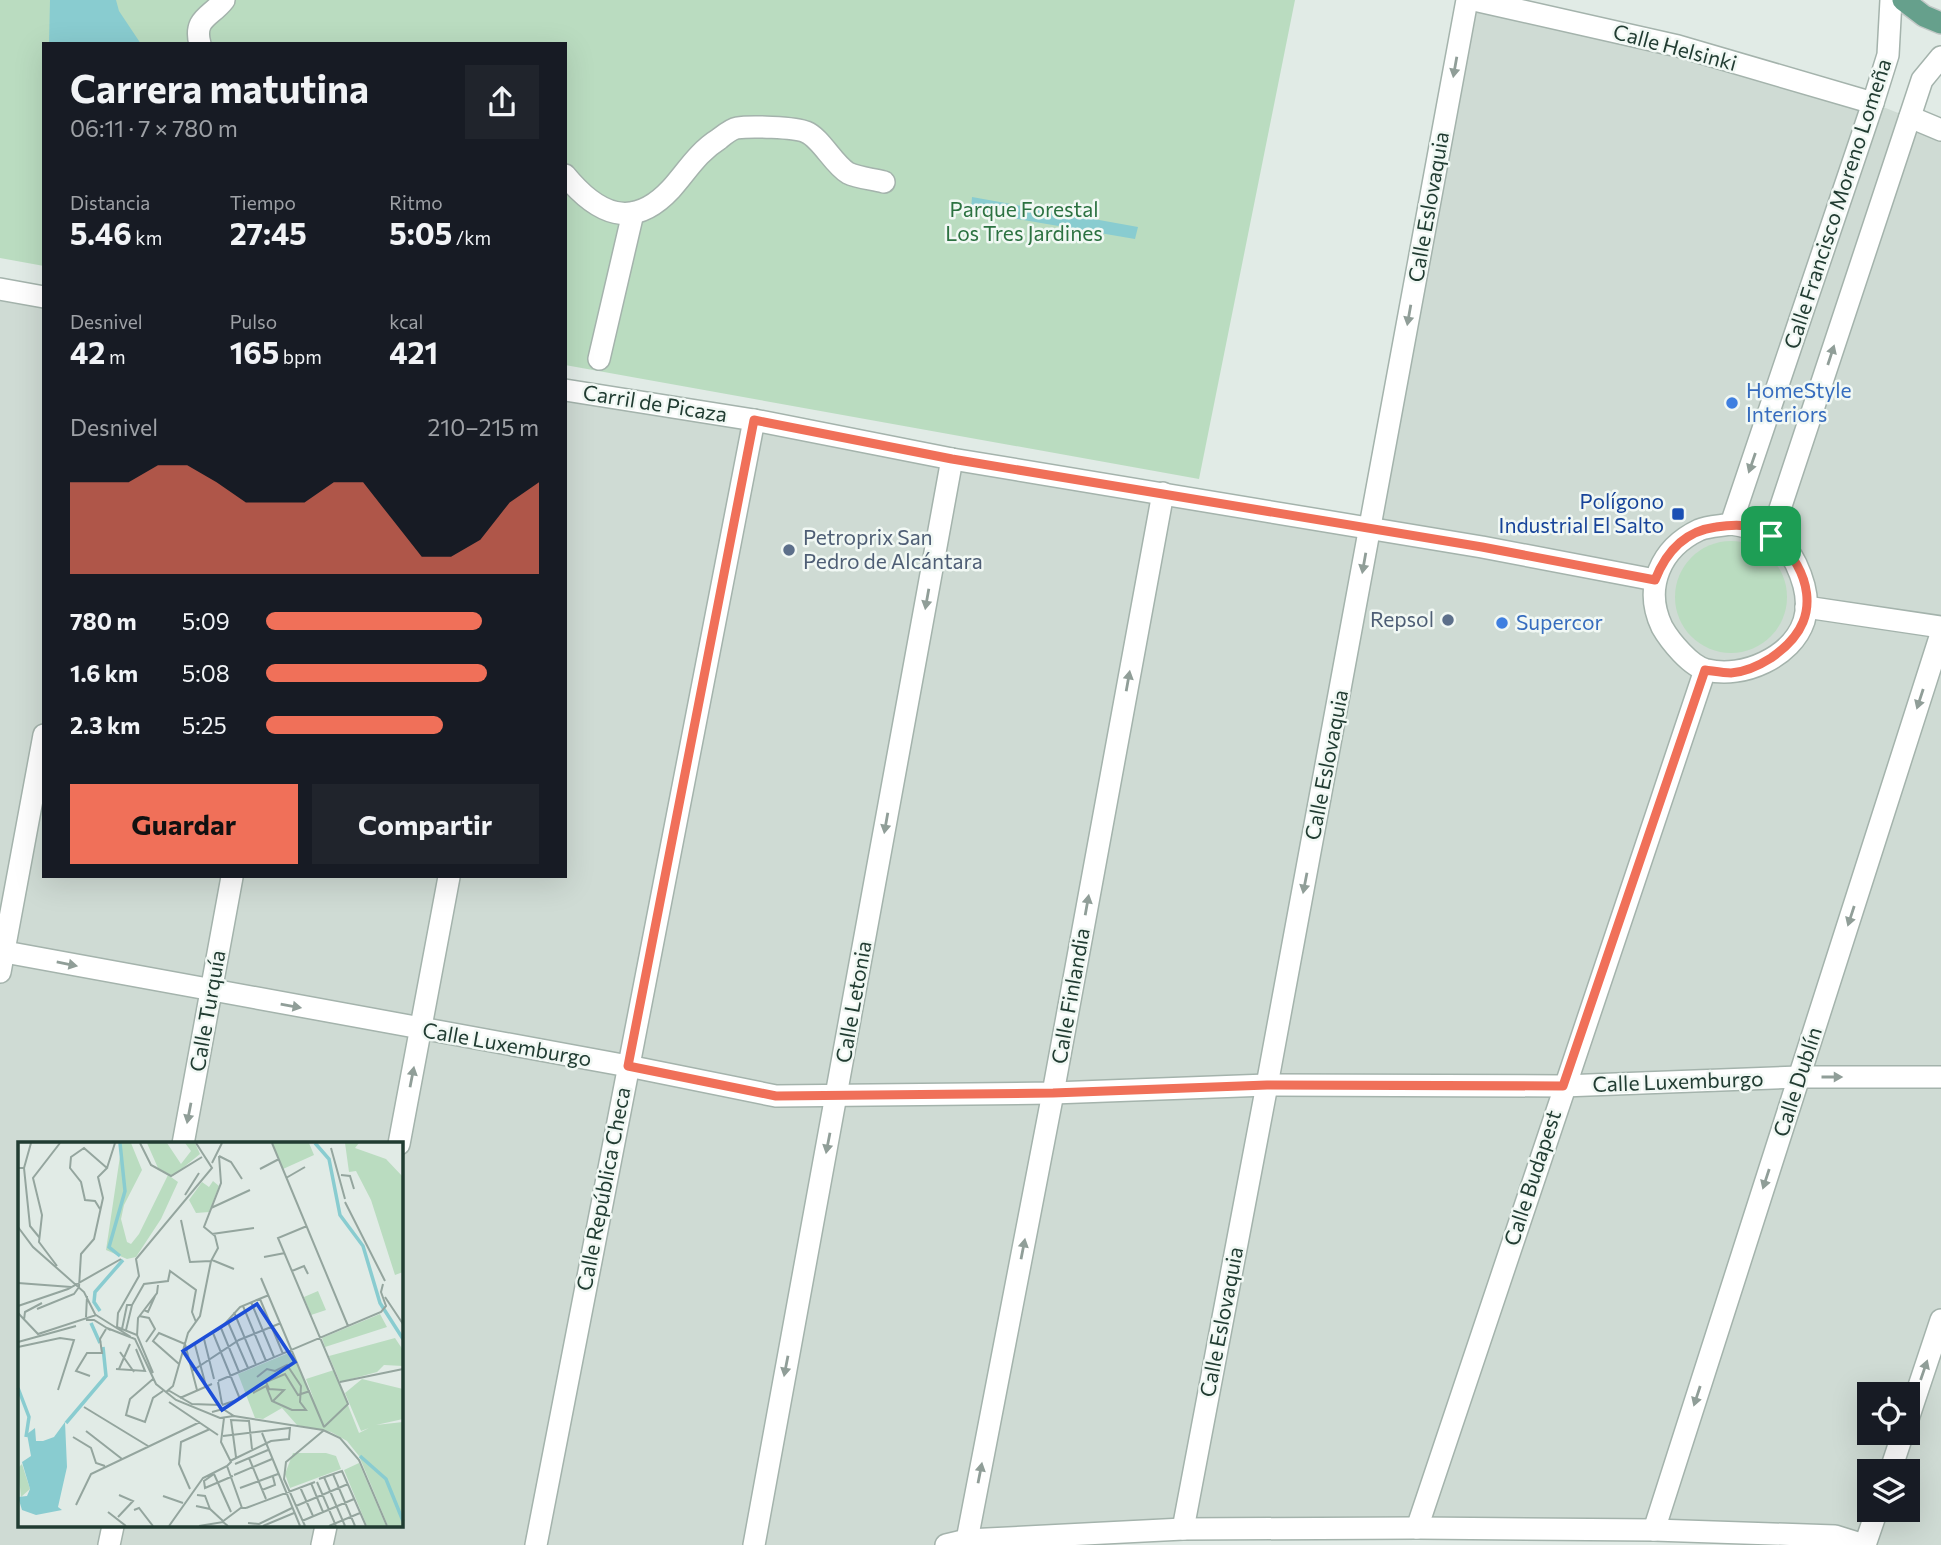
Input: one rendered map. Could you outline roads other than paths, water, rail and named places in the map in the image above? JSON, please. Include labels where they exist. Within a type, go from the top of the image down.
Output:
[{"type":"main road","points":[[1903,0],[1924,16],[1941,23]]},
{"type":"street","points":[[200,42],[199,26],[224,0]]},
{"type":"street","name":"Calle Eslovaquia","points":[[1182,1529],[1371,528],[1467,0]]},
{"type":"street","name":"Calle Helsinki","points":[[1475,0],[1678,46],[1873,103]]},
{"type":"street","name":"Calle Francisco Moreno Lomeña","points":[[1731,524],[1888,55],[1891,0]]},
{"type":"street","points":[[1771,536],[1922,80],[1941,57]]},
{"type":"street","points":[[1910,117],[1941,130]]},
{"type":"street","points":[[567,177],[575,187],[612,214],[633,213],[652,205],[671,189],[691,163],[710,145],[735,128],[772,128],[807,132],[848,173],[884,182]]},
{"type":"street","points":[[599,359],[633,213]]},
{"type":"street","points":[[0,289],[42,297]]},
{"type":"street","name":"Carril de Picaza","points":[[567,390],[754,420],[952,459],[1371,528],[1655,580]]},
{"type":"street","name":"Calle República Checa","points":[[536,1545],[754,420]]},
{"type":"street","name":"Calle Letonia","points":[[754,1545],[952,459]]},
{"type":"street","name":"Calle Finlandia","points":[[957,1542],[1053,1093],[1163,493]]},
{"type":"street","points":[[1731,524],[1753,527],[1771,536],[1792,556],[1804,580],[1804,622],[1795,637],[1764,663],[1732,673],[1705,670],[1683,654],[1662,626],[1654,603],[1655,580],[1662,562],[1674,546],[1701,529],[1731,524]]},
{"type":"street","points":[[1806,607],[1941,627]]},
{"type":"street","name":"Calle Dublín","points":[[1654,1530],[1941,634]]},
{"type":"street","name":"Calle Budapest","points":[[1417,1528],[1563,1086],[1705,670]]},
{"type":"street","points":[[1,958],[42,745]]},
{"type":"street","name":"Calle Turquía","points":[[183,1142],[232,878]]},
{"type":"street","points":[[399,1142],[449,878]]},
{"type":"street","name":"Calle Luxemburgo","points":[[1,958],[211,991],[628,1066],[776,1096],[1053,1093],[1267,1085],[1563,1086],[1799,1077],[1941,1077]]},
{"type":"street","points":[[1920,1383],[1941,1320]]},
{"type":"street","points":[[957,1542],[1182,1529],[1417,1528],[1654,1530],[1835,1536],[1864,1545],[1873,1522]]},
{"type":"water","points":[[50,0],[116,0],[119,11],[140,42],[49,42]]},
{"type":"water","points":[[972,197],[1138,227],[1135,239],[971,211]]},
{"type":"place","name":"HomeStyle Interiors","points":[[1732,403]]},
{"type":"place","name":"Polígono Industrial El Salto","points":[[1678,514]]},
{"type":"place","name":"Petroprix San Pedro de Alcántara","points":[[789,550]]},
{"type":"place","name":"Repsol","points":[[1448,620]]},
{"type":"place","name":"Supercor","points":[[1502,623]]},
{"type":"park label","name":"Parque Forestal Los Tres Jardines","points":[[1024,222]]}]
